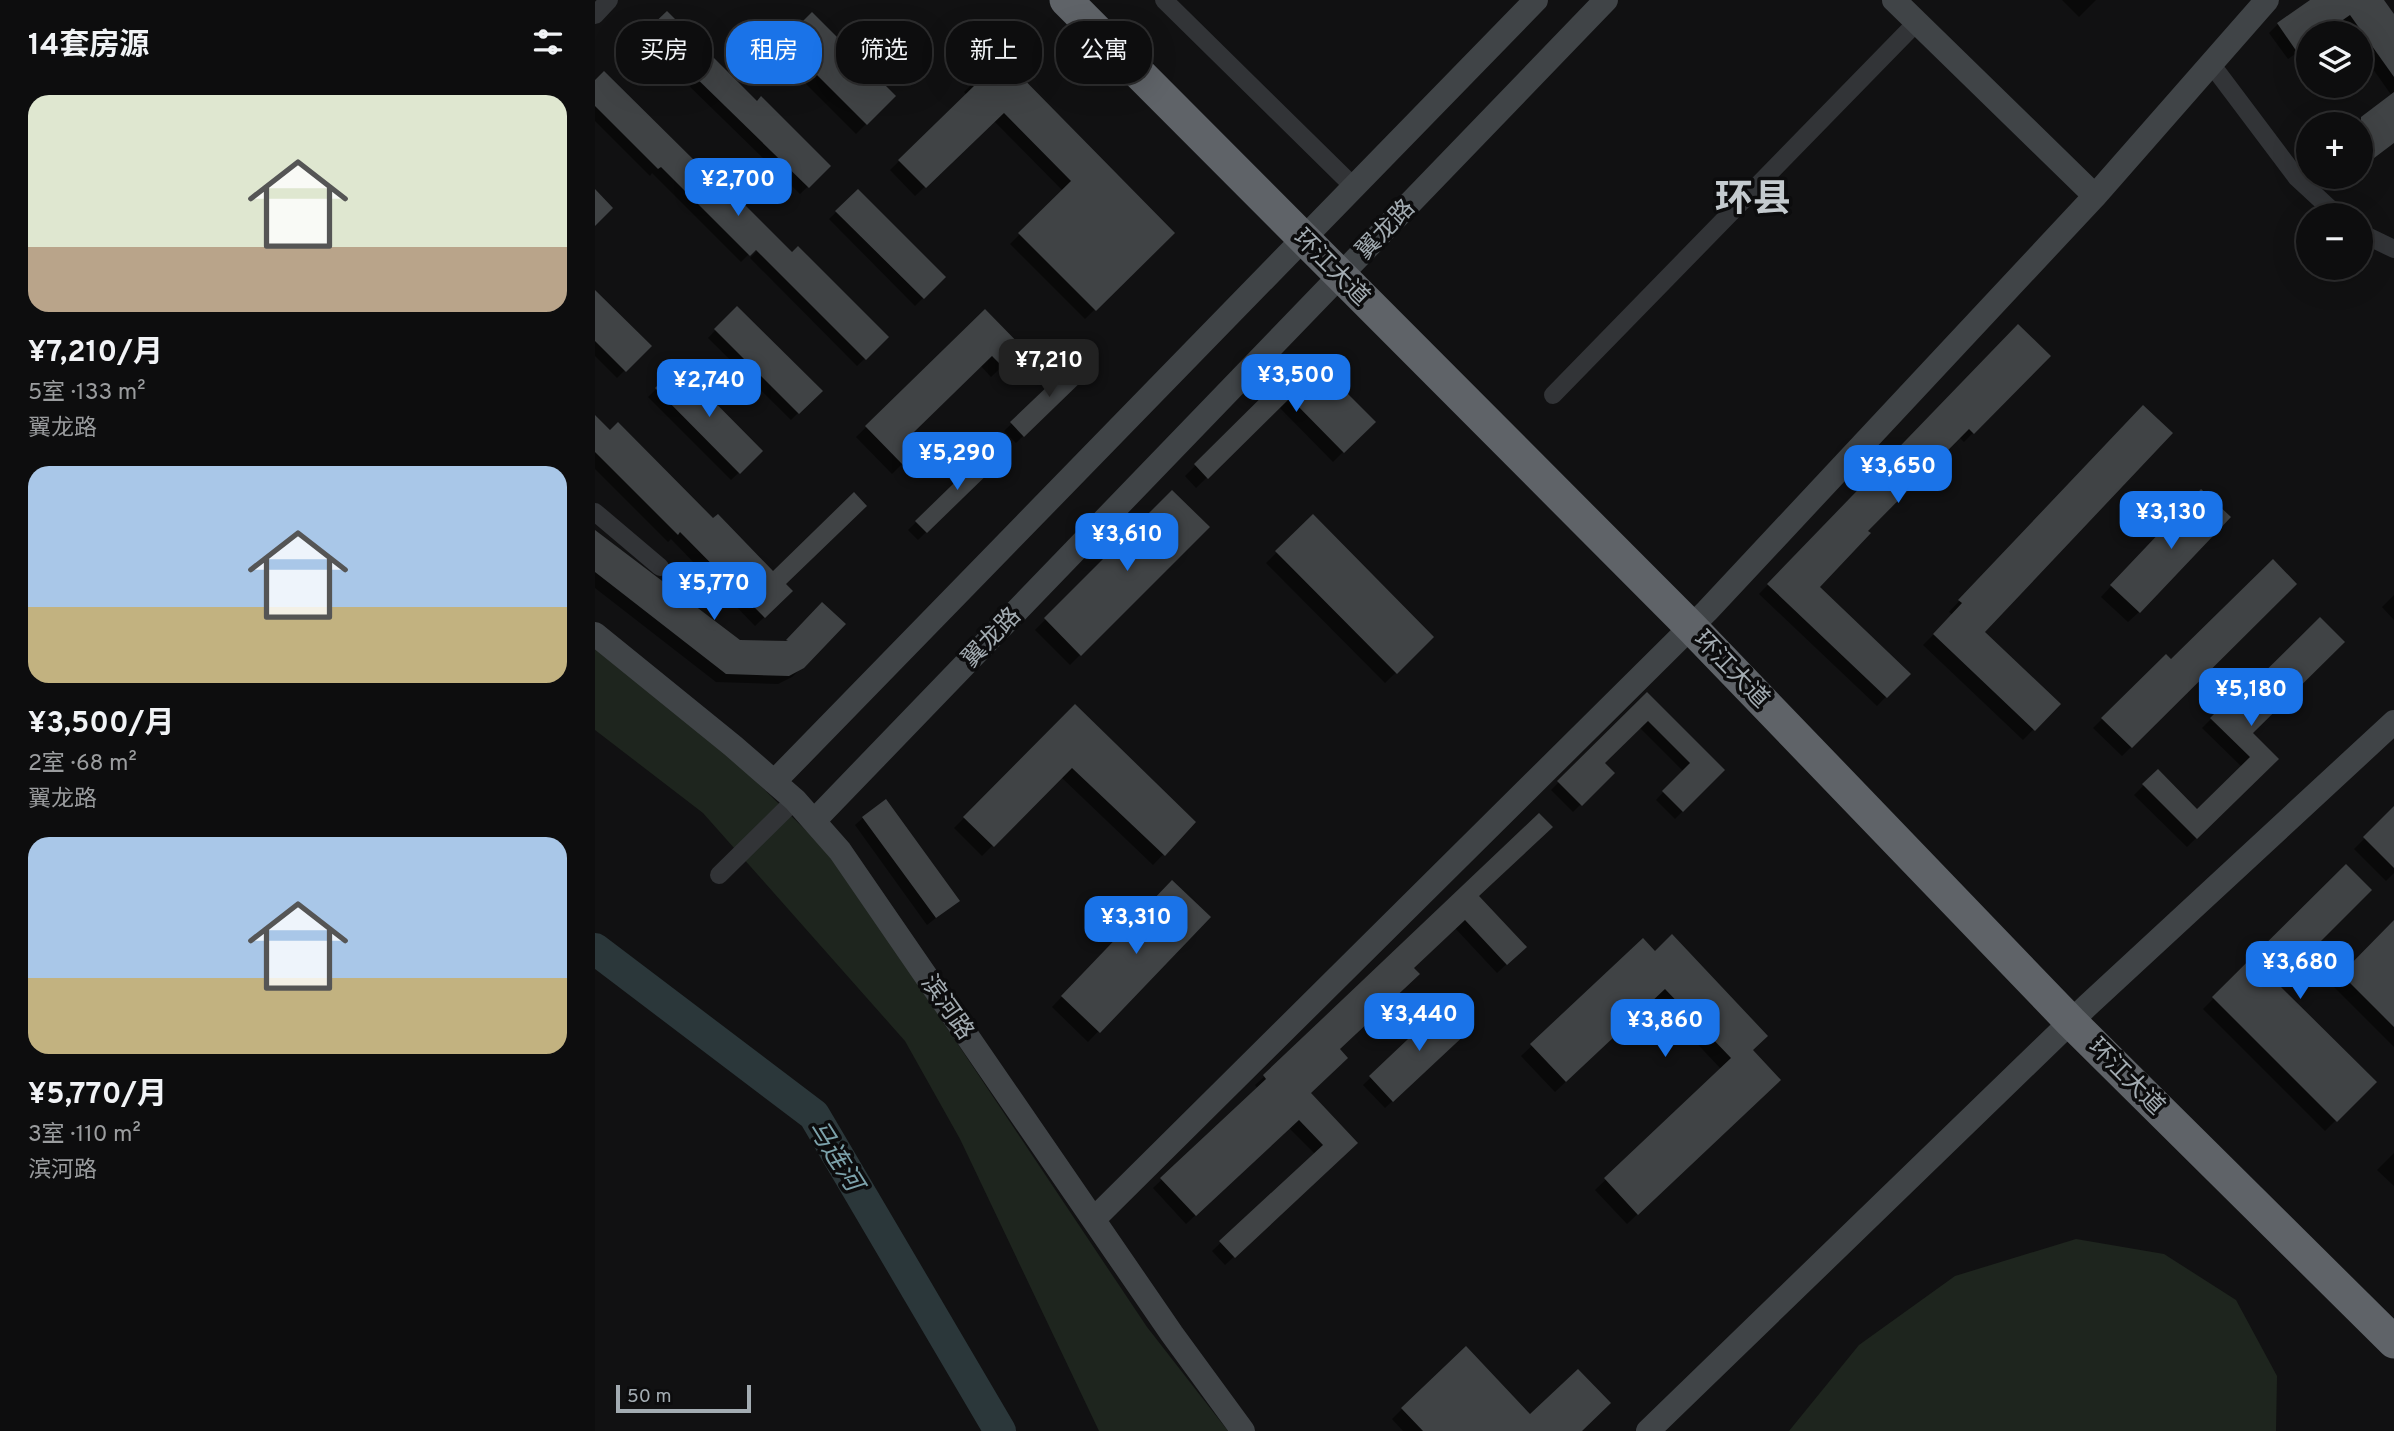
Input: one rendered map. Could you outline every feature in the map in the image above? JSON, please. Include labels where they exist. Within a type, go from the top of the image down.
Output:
[{"type":"highway","name":"环江大道","points":[[1066,0],[1311,231],[1699,619],[2394,1342]]},
{"type":"highway","name":"环江大道","points":[[1097,0],[1311,231]]},
{"type":"highway","name":"环江大道","points":[[2079,1014],[2394,1311]]},
{"type":"main road","points":[[774,782],[1536,0]]},
{"type":"main road","name":"翼龙路","points":[[814,821],[1606,0]]},
{"type":"main road","points":[[1894,0],[2095,196]]},
{"type":"main road","points":[[1094,1219],[1699,619],[2095,196],[2267,0]]},
{"type":"main road","name":"滨河路","points":[[595,634],[795,800],[840,851],[1172,1334],[1243,1431]]},
{"type":"main road","points":[[1648,1431],[2079,1014],[2394,722]]},
{"type":"street","points":[[595,15],[609,0]]},
{"type":"street","points":[[1164,0],[1354,187]]},
{"type":"street","points":[[1553,395],[1917,22]]},
{"type":"street","points":[[2212,65],[2297,178],[2324,203]]},
{"type":"street","points":[[2373,239],[2394,249]]},
{"type":"street","points":[[595,512],[660,567]]},
{"type":"street","points":[[719,876],[795,800]]},
{"type":"shaded area","points":[[595,647],[714,740],[832,856],[1147,1327],[1228,1431],[1099,1431],[960,1139],[905,1041],[703,813],[595,730]]},
{"type":"shaded area","points":[[2076,1239],[2164,1254],[2236,1300],[2277,1376],[2276,1431],[1789,1431],[1859,1345],[1955,1276]]},
{"type":"building","points":[[2310,0],[2384,0],[2394,14],[2394,77],[2373,47],[2373,21],[2354,21],[2350,15],[2341,21],[2296,21],[2296,51],[2277,23]]},
{"type":"building","points":[[667,11],[677,21],[656,21]]},
{"type":"building","points":[[812,12],[821,21],[803,21]]},
{"type":"building","points":[[822,22],[836,36],[836,84],[884,84],[896,96],[867,125],[822,80]]},
{"type":"building","points":[[712,56],[726,70],[726,84],[740,84],[757,101],[761,96],[831,166],[809,188],[702,84],[712,84]]},
{"type":"building","points":[[604,71],[698,164],[701,161],[792,252],[798,246],[889,337],[866,360],[756,250],[750,256],[595,106],[595,80]]},
{"type":"building","points":[[1028,84],[1175,233],[1096,311],[1018,233],[1071,181],[1004,113],[926,188],[898,160],[975,85]]},
{"type":"building","points":[[2394,92],[2394,143],[2373,159],[2373,112],[2368,112]]},
{"type":"building","points":[[595,189],[613,208],[595,226]]},
{"type":"building","points":[[858,189],[946,277],[924,299],[835,211]]},
{"type":"building","points":[[595,290],[652,346],[626,372],[595,341]]},
{"type":"building","points":[[737,306],[823,391],[799,414],[714,329]]},
{"type":"building","points":[[985,309],[1023,348],[1003,367],[992,356],[913,433],[924,445],[903,465],[865,426]]},
{"type":"building","points":[[2018,324],[2051,356],[1974,434],[1969,429],[1868,531],[1871,533],[1820,587],[1911,674],[1887,698],[1767,584]]},
{"type":"building","points":[[1074,361],[1088,375],[1024,437],[1010,422]]},
{"type":"building","points":[[678,365],[763,451],[740,474],[655,388]]},
{"type":"building","points":[[1314,365],[1327,373],[1376,422],[1344,453],[1290,398],[1208,479],[1194,464],[1284,375],[1298,366]]},
{"type":"building","points":[[2143,405],[2173,433],[1985,632],[2061,704],[2035,731],[1933,634],[1962,603],[1958,600]]},
{"type":"building","points":[[595,415],[610,430],[618,422],[713,518],[718,514],[773,571],[854,492],[867,506],[786,584],[793,591],[765,618],[680,532],[678,535],[595,452]]},
{"type":"building","points":[[987,451],[999,463],[927,533],[915,521]]},
{"type":"building","points":[[2201,489],[2231,517],[2140,613],[2110,585]]},
{"type":"building","points":[[1172,490],[1210,527],[1081,656],[1044,618]]},
{"type":"building","points":[[1313,514],[1434,637],[1397,674],[1275,551]]},
{"type":"building","points":[[595,530],[740,640],[788,641],[786,640],[822,602],[846,624],[804,668],[789,676],[726,674],[595,572]]},
{"type":"building","points":[[2273,559],[2297,584],[2132,748],[2101,718],[2166,654],[2171,659]]},
{"type":"building","points":[[2320,617],[2345,642],[2253,733],[2279,759],[2197,839],[2142,784],[2158,769],[2197,809],[2250,757],[2210,718],[2224,704],[2228,708]]},
{"type":"building","points":[[1647,692],[1725,770],[1683,812],[1662,791],[1690,763],[1648,721],[1605,763],[1615,773],[1582,806],[1557,781]]},
{"type":"building","points":[[1075,704],[1196,822],[1165,856],[1072,768],[994,847],[963,817]]},
{"type":"building","points":[[886,799],[960,901],[936,918],[862,817]]},
{"type":"building","points":[[2394,806],[2394,868],[2363,837]]},
{"type":"building","points":[[1539,813],[1553,827],[1479,896],[1527,947],[1507,965],[1465,920],[1414,968],[1420,974],[1340,1049],[1348,1058],[1311,1093],[1358,1143],[1235,1258],[1219,1241],[1323,1145],[1299,1120],[1196,1216],[1160,1178],[1266,1079],[1263,1075]]},
{"type":"building","points":[[2346,864],[2372,890],[2278,984],[2377,1082],[2337,1122],[2212,997]]},
{"type":"building","points":[[1172,880],[1211,917],[1100,1033],[1061,996]]},
{"type":"building","points":[[2394,920],[2394,1027],[2341,974]]},
{"type":"building","points":[[1672,934],[1768,1036],[1753,1050],[1781,1080],[1638,1215],[1604,1178],[1731,1058],[1665,989],[1566,1082],[1530,1044],[1643,938],[1655,951]]},
{"type":"building","points":[[1445,1004],[1470,1030],[1393,1102],[1369,1076]]},
{"type":"building","points":[[1466,1346],[1530,1414],[1578,1369],[1611,1403],[1582,1431],[1423,1431],[1401,1408]]},
{"type":"waterway","name":"马连河","points":[[595,949],[814,1115],[1000,1431]]},
{"type":"district","name":"环县","points":[[1753,198]]}]
